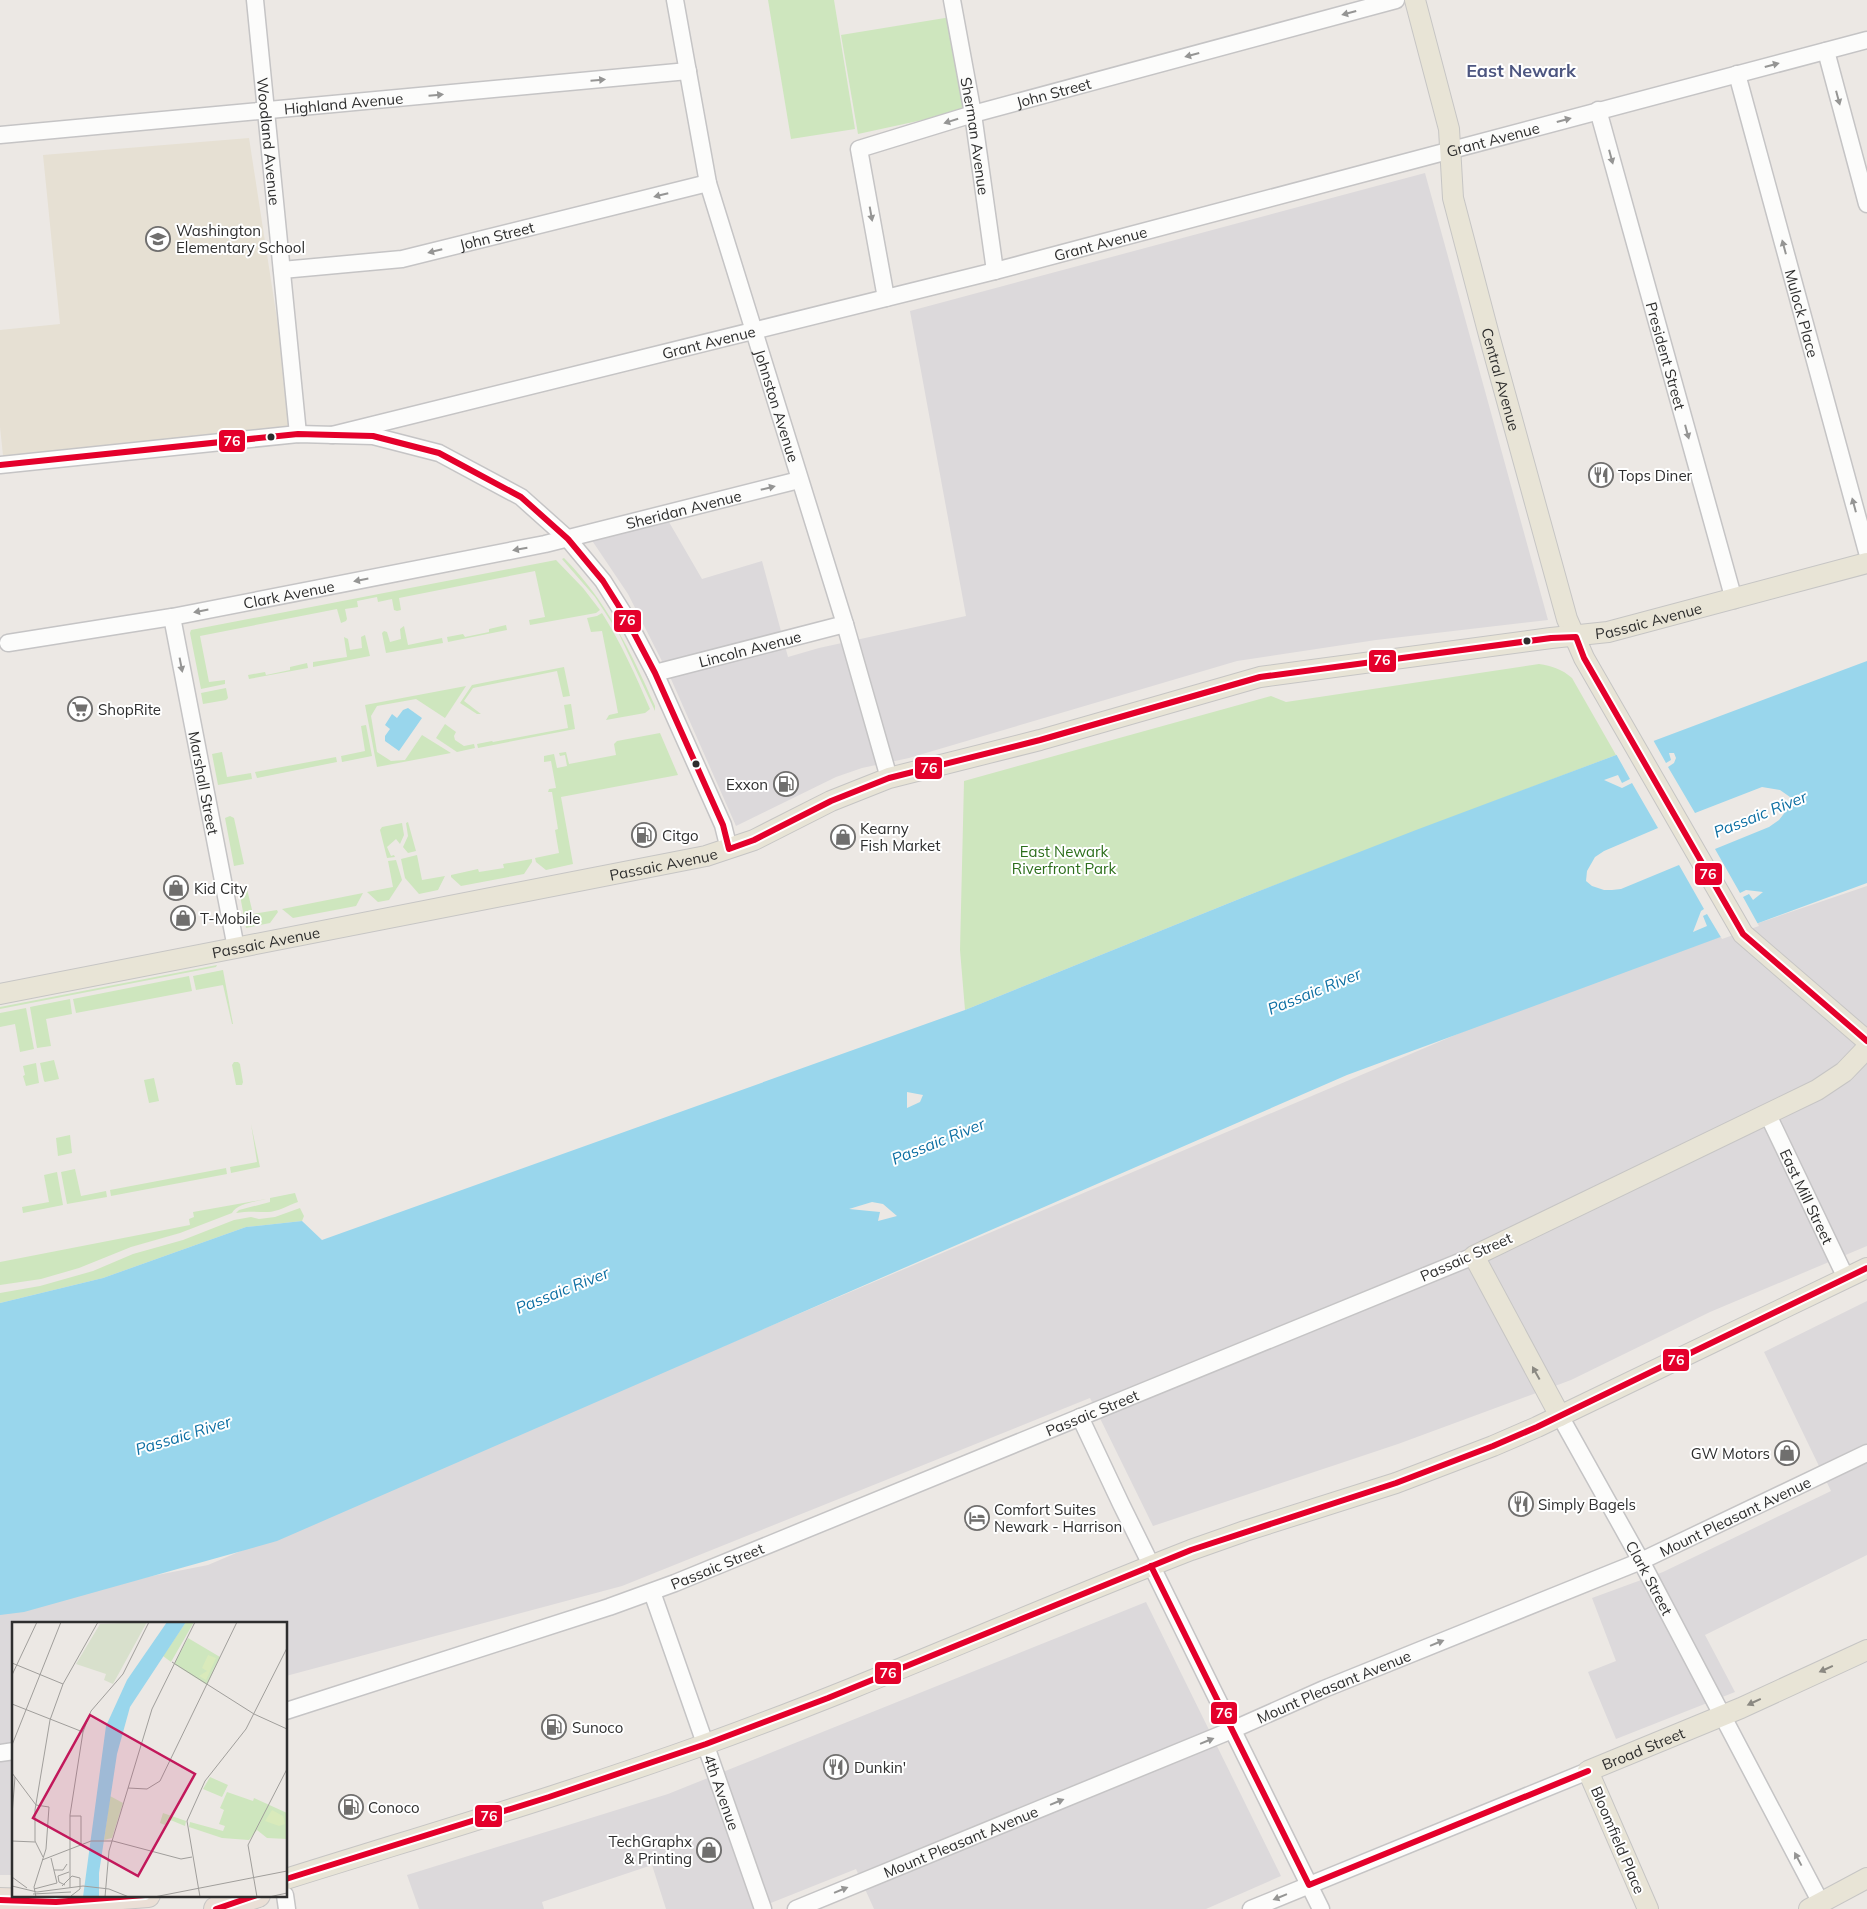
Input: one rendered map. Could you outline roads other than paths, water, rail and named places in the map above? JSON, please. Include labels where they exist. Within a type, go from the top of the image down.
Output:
[{"type":"highway","points":[[0,1900],[56,1902],[135,1896]]},
{"type":"highway","points":[[216,1909],[231,1906],[256,1896]]},
{"type":"main road","name":"Central Avenue","points":[[1415,0],[1449,129],[1453,198],[1567,619],[1584,658],[1744,934],[1867,1040]]},
{"type":"main road","name":"Passaic Avenue","points":[[0,994],[693,859],[754,840],[830,801],[889,778],[1030,742],[1260,677],[1551,638],[1576,637],[1625,629],[1867,564]]},
{"type":"main road","name":"Passaic Street","points":[[1474,1256],[1817,1090],[1835,1079],[1852,1065],[1867,1048]]},
{"type":"main road","name":"Clark Street","points":[[1474,1256],[1560,1416]]},
{"type":"main road","points":[[288,1878],[591,1783],[705,1744],[801,1708],[1152,1566],[1245,1531],[1371,1491],[1444,1465],[1493,1446],[1560,1416],[1867,1268]]},
{"type":"main road","name":"Broad Street","points":[[1588,1771],[1723,1715],[1867,1650]]},
{"type":"main road","name":"Bloomfield Place","points":[[1588,1771],[1648,1909]]},
{"type":"main road","points":[[1815,1906],[1867,1878]]},
{"type":"street","name":"Woodland Avenue","points":[[255,0],[298,434]]},
{"type":"street","name":"Johnston Avenue","points":[[675,0],[708,183],[845,624],[889,778]]},
{"type":"street","name":"Sherman Avenue","points":[[952,0],[973,114],[995,271]]},
{"type":"street","name":"John Street","points":[[886,298],[859,149],[973,114],[1396,0]]},
{"type":"street","name":"Grant Avenue","points":[[332,435],[995,271],[1867,40]]},
{"type":"street","points":[[1826,51],[1867,204]]},
{"type":"street","name":"Highland Avenue","points":[[0,135],[688,71]]},
{"type":"street","name":"Mulock Place","points":[[1737,74],[1867,552]]},
{"type":"street","name":"President Street","points":[[1598,110],[1734,600]]},
{"type":"street","name":"John Street","points":[[282,270],[402,259],[708,183]]},
{"type":"street","points":[[0,464],[298,434],[372,436],[439,453],[521,497],[568,539],[603,581],[625,616],[655,673],[723,825],[730,849]]},
{"type":"street","name":"Sheridan Avenue","points":[[568,539],[799,480]]},
{"type":"street","name":"Clark Avenue","points":[[8,643],[172,617],[568,539]]},
{"type":"street","name":"Marshall Street","points":[[172,617],[236,948]]},
{"type":"street","name":"Lincoln Avenue","points":[[655,673],[845,624]]},
{"type":"street","name":"East Mill Street","points":[[1768,1114],[1846,1278]]},
{"type":"street","name":"Passaic Street","points":[[288,1710],[652,1592],[1474,1256]]},
{"type":"street","name":"Clark Street","points":[[1560,1416],[1641,1561],[1723,1715],[1815,1906]]},
{"type":"street","points":[[1080,1417],[1321,1909]]},
{"type":"street","name":"Mount Pleasant Avenue","points":[[796,1909],[1232,1730],[1324,1689],[1641,1561],[1867,1453]]},
{"type":"street","name":"4th Avenue","points":[[652,1592],[763,1909]]},
{"type":"street","name":"Broad Street","points":[[1251,1909],[1588,1771]]},
{"type":"street","points":[[285,1896],[287,1909]]},
{"type":"water","name":"Passaic River","points":[[1867,661],[1867,883],[1347,1075],[277,1541],[24,1612],[0,1615],[0,1303],[103,1278],[246,1227],[302,1221],[322,1240],[965,1010],[1249,895],[1416,830]]},
{"type":"water","points":[[408,708],[422,718],[399,751],[385,741],[385,736],[390,729],[385,725],[392,714],[397,718],[403,710]]},
{"type":"place","name":"Washington Elementary School","points":[[158,239]]},
{"type":"place","name":"Tops Diner","points":[[1601,475]]},
{"type":"place","name":"ShopRite","points":[[80,709]]},
{"type":"place","name":"Exxon","points":[[786,784]]},
{"type":"place","name":"Citgo","points":[[644,835]]},
{"type":"place","name":"Kearny Fish Market","points":[[843,837]]},
{"type":"place","name":"Kid City","points":[[176,888]]},
{"type":"place","name":"T-Mobile","points":[[183,918]]},
{"type":"place","name":"GW Motors","points":[[1787,1453]]},
{"type":"place","name":"Simply Bagels","points":[[1521,1504]]},
{"type":"place","name":"Comfort Suites Newark - Harrison","points":[[977,1518]]},
{"type":"place","name":"Sunoco","points":[[554,1727]]},
{"type":"place","name":"Dunkin'","points":[[836,1767]]},
{"type":"place","name":"Conoco","points":[[351,1807]]},
{"type":"place","name":"TechGraphx & Printing","points":[[709,1850]]},
{"type":"district","name":"East Newark","points":[[1521,70]]},
{"type":"park label","name":"East Newark Riverfront Park","points":[[1064,860]]}]
